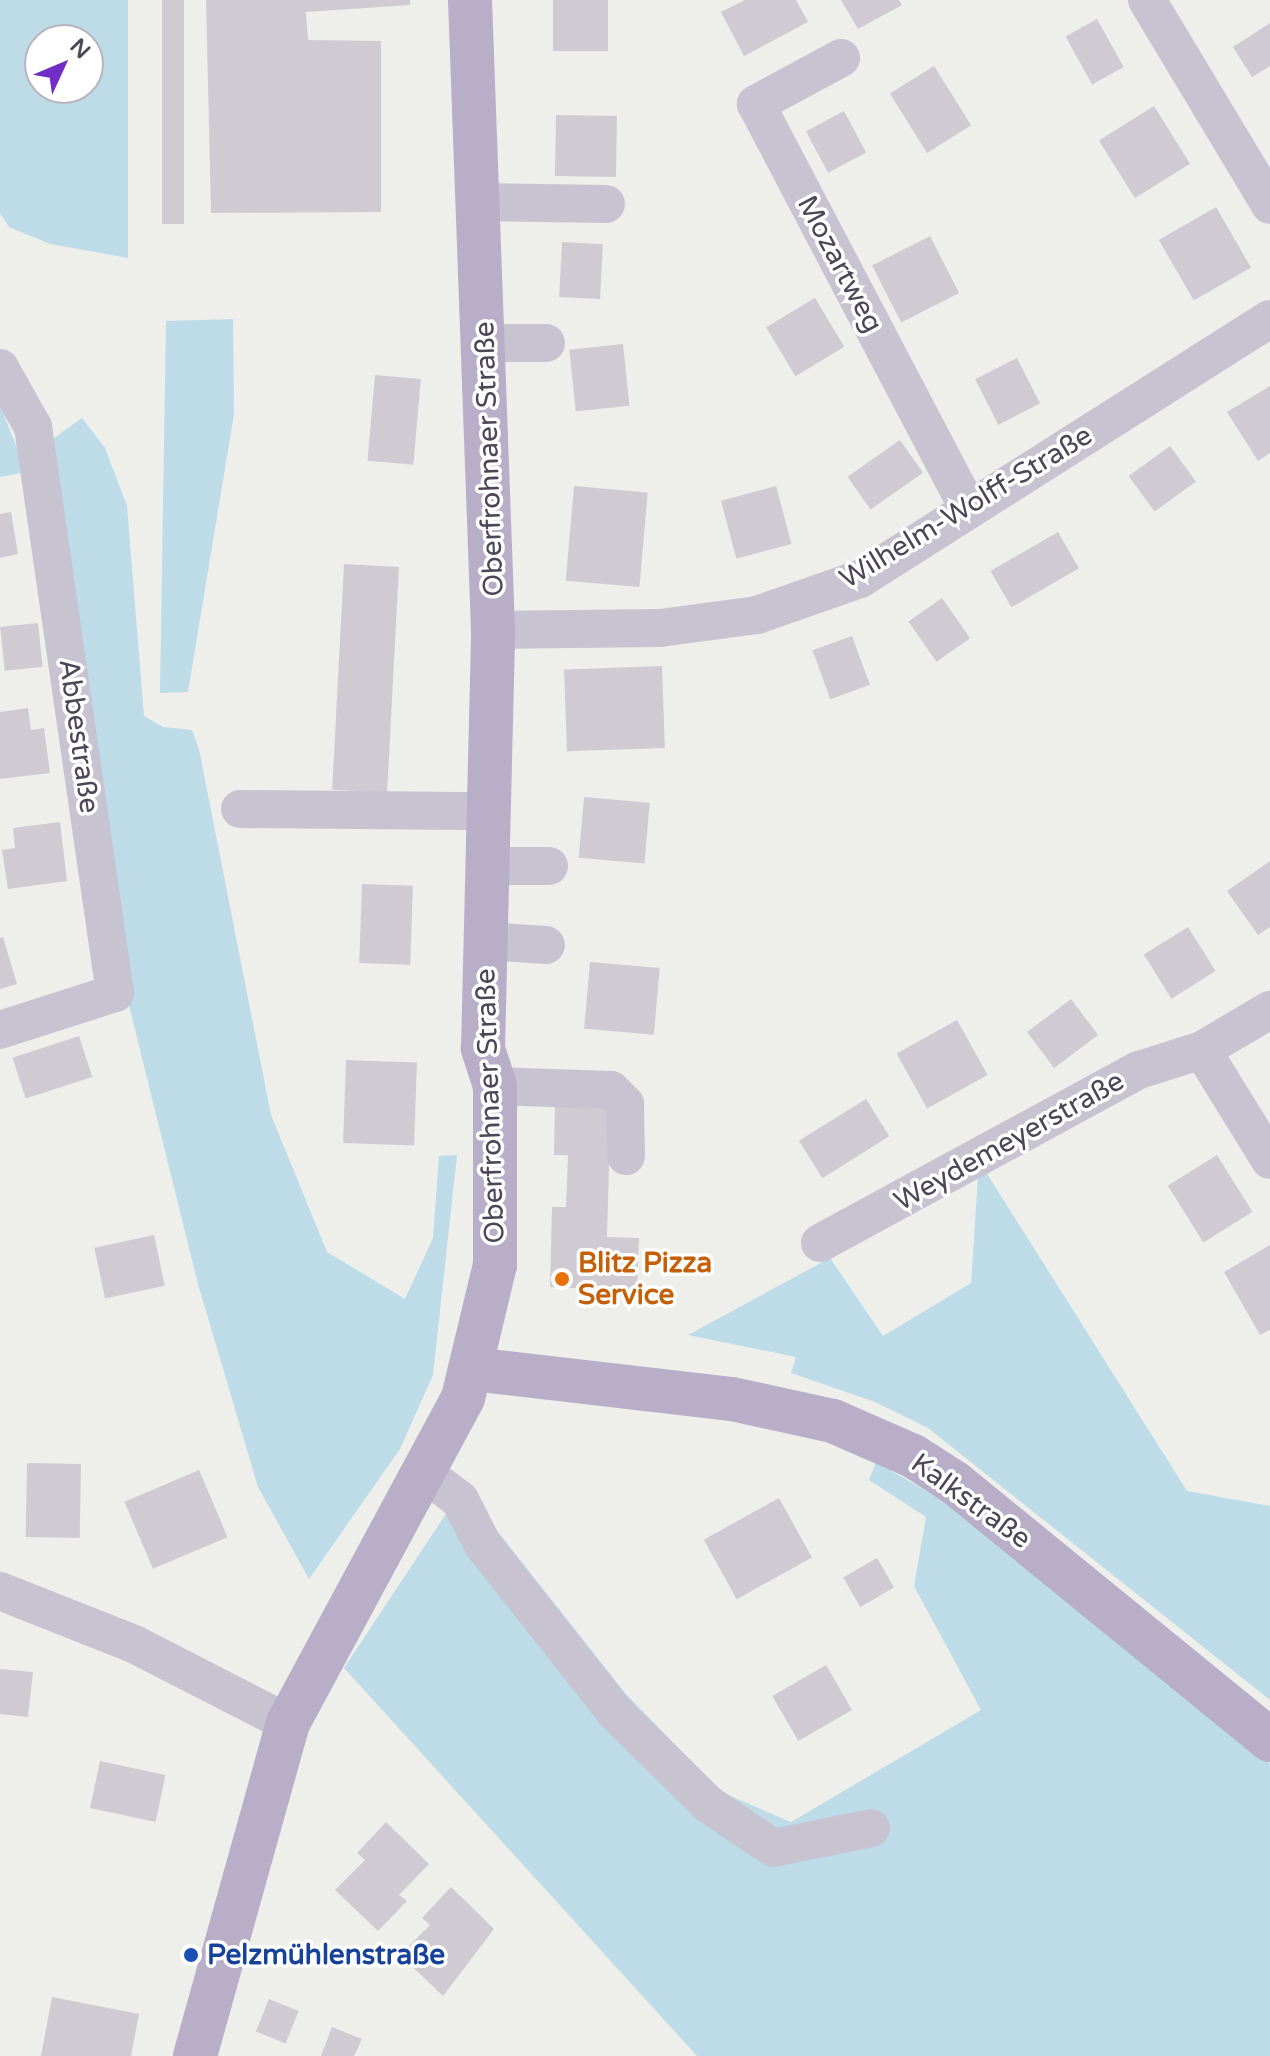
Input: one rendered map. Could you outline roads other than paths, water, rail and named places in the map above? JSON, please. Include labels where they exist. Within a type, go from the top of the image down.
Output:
[{"type":"main road","name":"Oberfrohnaer Straße","points":[[196,2056],[288,1723],[365,1580],[427,1475],[472,1369],[495,1265],[495,1086],[483,1048],[493,630],[480,202],[470,0]]},
{"type":"main road","name":"Kalkstraße","points":[[472,1369],[732,1399],[833,1421],[913,1456],[955,1483],[1270,1740]]},
{"type":"street","points":[[1147,0],[1270,205]]},
{"type":"street","name":"Mozartweg","points":[[841,58],[756,104],[969,510]]},
{"type":"street","points":[[480,202],[606,204]]},
{"type":"street","name":"Wilhelm-Wolff-Straße","points":[[493,630],[660,628],[757,615],[860,579],[1268,326]]},
{"type":"street","points":[[485,343],[546,343]]},
{"type":"street","name":"Abbestraße","points":[[0,368],[33,427],[115,993],[0,1030]]},
{"type":"street","points":[[240,809],[489,811]]},
{"type":"street","points":[[488,866],[549,866]]},
{"type":"street","points":[[486,941],[546,945]]},
{"type":"street","name":"Weydemeyerstraße","points":[[820,1243],[1139,1070],[1202,1050],[1270,1010]]},
{"type":"street","points":[[1202,1050],[1270,1160]]},
{"type":"street","points":[[495,1086],[611,1090],[625,1104],[626,1156]]},
{"type":"street","points":[[427,1475],[460,1500],[483,1545],[614,1711],[708,1804],[773,1848],[871,1828]]},
{"type":"street","points":[[0,1591],[134,1644],[288,1723]]},
{"type":"place","name":"Blitz Pizza Service","points":[[562,1279]]},
{"type":"place","name":"Pelzmühlenstraße","points":[[191,1955]]}]
